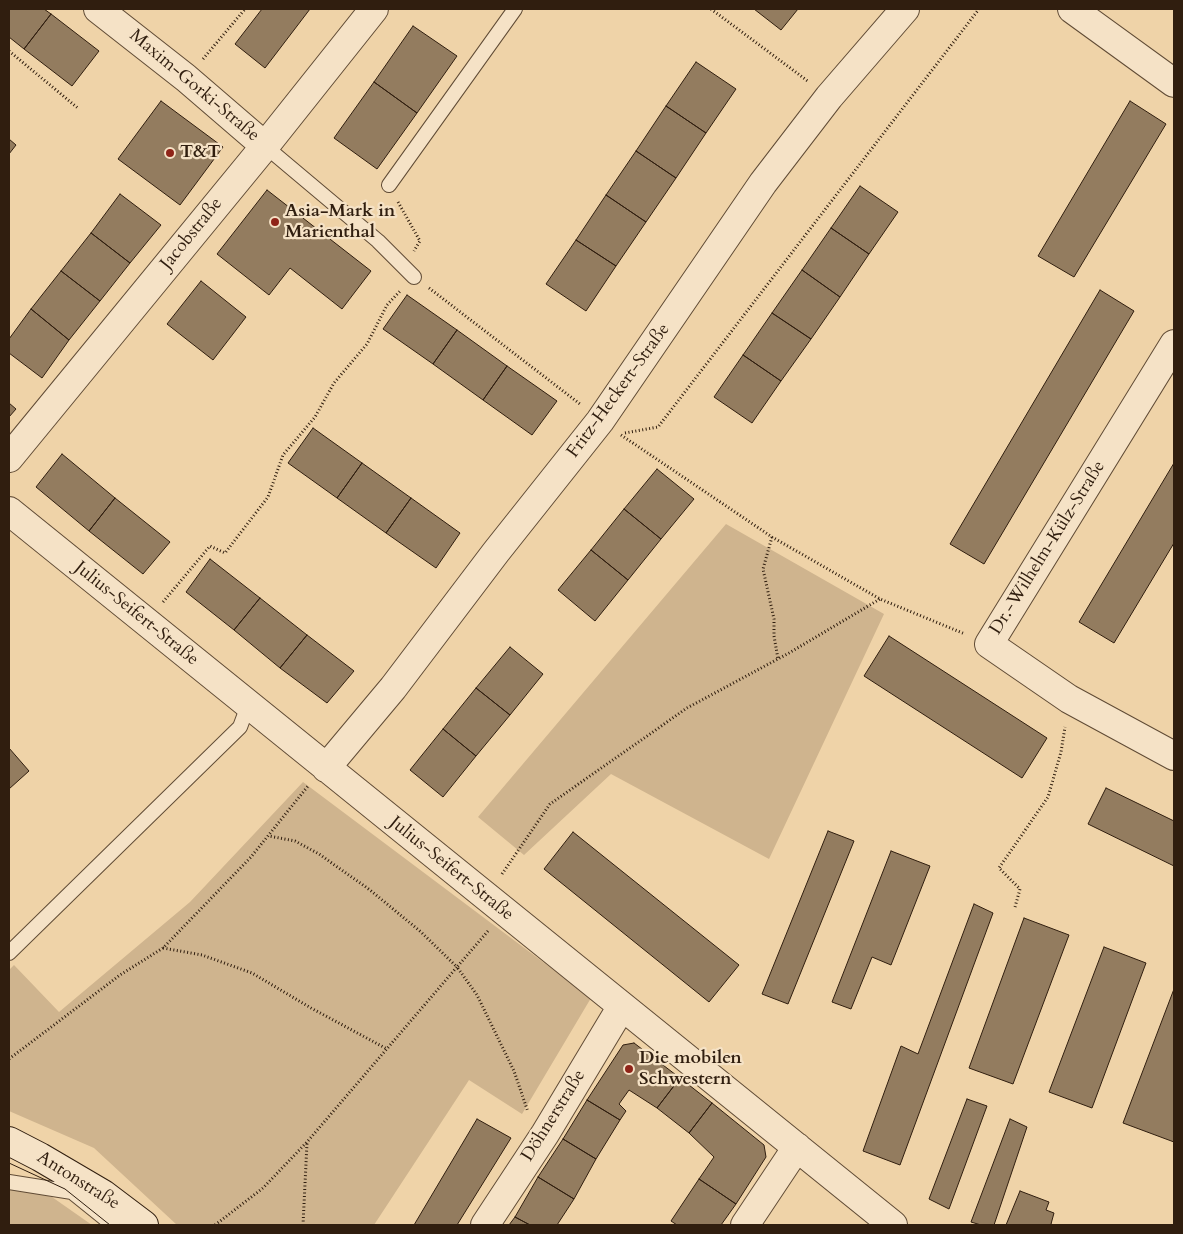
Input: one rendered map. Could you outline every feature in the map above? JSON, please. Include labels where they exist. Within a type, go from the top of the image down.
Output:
[{"type":"street","name":"Maxim-Gorki-Straße","points":[[98,9],[186,78],[265,146]]},
{"type":"street","name":"Jacobstraße","points":[[9,458],[265,146],[374,9]]},
{"type":"street","name":"Fritz-Heckert-Straße","points":[[326,768],[393,688],[496,552],[600,421],[763,183],[829,97],[905,9]]},
{"type":"street","points":[[1072,9],[1174,83]]},
{"type":"street","name":"Dr.-Wilhelm-Külz-Straße","points":[[1174,344],[989,644],[1069,699],[1174,756]]},
{"type":"street","name":"Julius-Seifert-Straße","points":[[9,511],[894,1225]]},
{"type":"street","name":"Döhnerstraße","points":[[485,1225],[545,1134],[622,1006]]},
{"type":"street","name":"Antonstraße","points":[[9,1141],[103,1194],[144,1225]]},
{"type":"street","points":[[745,1225],[797,1147]]},
{"type":"lane","points":[[389,185],[515,9]]},
{"type":"lane","points":[[265,146],[378,241],[414,277]]},
{"type":"lane","points":[[9,953],[240,727],[249,703]]},
{"type":"lane","name":"Antonstraße","points":[[40,1157],[72,1192],[113,1225]]},
{"type":"lane","points":[[9,1182],[72,1192]]},
{"type":"path","points":[[186,78],[245,9]]},
{"type":"path","points":[[711,9],[829,97]]},
{"type":"path","points":[[979,9],[658,427],[619,434],[772,538],[880,599],[989,644]]},
{"type":"path","points":[[9,51],[79,109]]},
{"type":"path","points":[[403,211],[420,241],[413,252]]},
{"type":"path","points":[[146,623],[210,546],[225,552],[268,497],[283,455],[314,417],[334,383],[367,344],[387,305],[414,277],[568,394],[600,421]]},
{"type":"path","points":[[772,538],[763,569],[774,619],[774,636],[778,659]]},
{"type":"path","points":[[215,1225],[263,1188],[307,1142],[457,968],[495,905],[550,804],[687,708],[778,659],[880,599]]},
{"type":"path","points":[[1015,907],[1020,889],[999,868],[1048,797],[1061,752],[1069,699]]},
{"type":"path","points":[[9,1059],[120,975],[163,948],[270,836],[307,787],[326,768]]},
{"type":"path","points":[[270,836],[295,841],[320,854],[370,890],[421,932],[457,968],[477,995],[514,1071],[528,1114],[545,1134]]},
{"type":"path","points":[[163,948],[202,955],[252,973],[311,1008],[387,1049]]},
{"type":"path","points":[[303,1225],[307,1142]]},
{"type":"shaded area","points":[[726,524],[884,614],[769,859],[611,774],[524,855],[478,817]]},
{"type":"shaded area","points":[[303,782],[591,998],[522,1114],[469,1080],[374,1225],[177,1225],[94,1148],[9,1111],[9,970],[14,965],[59,1012],[190,902]]},
{"type":"shaded area","points":[[15,1188],[52,1197],[92,1225],[9,1225],[9,1189]]},
{"type":"building","points":[[9,9],[44,9],[51,14],[24,49],[9,37]]},
{"type":"building","points":[[262,9],[310,9],[265,68],[235,44]]},
{"type":"building","points":[[754,9],[798,9],[781,30]]},
{"type":"building","points":[[51,14],[99,51],[72,86],[24,49]]},
{"type":"building","points":[[413,26],[457,56],[417,113],[374,82]]},
{"type":"building","points":[[696,62],[736,89],[706,133],[666,106]]},
{"type":"building","points":[[374,82],[417,113],[377,169],[334,138]]},
{"type":"building","name":"T&T","points":[[161,101],[223,147],[180,205],[118,159]]},
{"type":"building","points":[[1130,101],[1166,124],[1074,277],[1038,256]]},
{"type":"building","points":[[666,106],[706,133],[676,178],[636,151]]},
{"type":"building","points":[[9,139],[16,145],[9,154]]},
{"type":"building","points":[[636,151],[676,178],[646,222],[606,195]]},
{"type":"building","points":[[860,186],[898,212],[869,254],[831,228]]},
{"type":"building","name":"Asia-Mark in Marienthal","points":[[267,190],[371,271],[342,309],[290,268],[269,295],[217,254]]},
{"type":"building","points":[[120,194],[161,225],[130,263],[91,233]]},
{"type":"building","points":[[606,195],[646,222],[616,266],[576,240]]},
{"type":"building","points":[[831,228],[869,254],[840,297],[802,270]]},
{"type":"building","points":[[91,233],[130,263],[100,301],[61,271]]},
{"type":"building","points":[[576,240],[616,266],[586,311],[546,284]]},
{"type":"building","points":[[802,270],[840,297],[811,339],[772,313]]},
{"type":"building","points":[[61,271],[100,301],[69,340],[31,309]]},
{"type":"building","points":[[201,281],[246,317],[213,360],[167,324]]},
{"type":"building","points":[[1100,290],[1134,311],[984,564],[950,544]]},
{"type":"building","points":[[407,295],[457,330],[433,364],[383,329]]},
{"type":"building","points":[[31,309],[69,340],[42,378],[9,353],[9,339]]},
{"type":"building","points":[[772,313],[811,339],[781,381],[743,355]]},
{"type":"building","points":[[457,330],[507,366],[483,400],[433,364]]},
{"type":"building","points":[[743,355],[781,381],[752,423],[714,397]]},
{"type":"building","points":[[507,366],[557,401],[532,435],[483,400]]},
{"type":"building","points":[[9,403],[16,409],[9,417]]},
{"type":"building","points":[[313,428],[362,463],[337,498],[288,463]]},
{"type":"building","points":[[62,454],[115,498],[89,531],[36,487]]},
{"type":"building","points":[[362,463],[411,498],[386,533],[337,498]]},
{"type":"building","points":[[1174,463],[1174,543],[1114,643],[1079,622]]},
{"type":"building","points":[[657,469],[694,499],[661,539],[624,509]]},
{"type":"building","points":[[115,498],[170,542],[143,574],[89,531]]},
{"type":"building","points":[[411,498],[460,533],[436,568],[386,533]]},
{"type":"building","points":[[624,509],[661,539],[628,580],[591,550]]},
{"type":"building","points":[[591,550],[628,580],[595,621],[558,590]]},
{"type":"building","points":[[210,559],[260,598],[234,630],[186,592]]},
{"type":"building","points":[[260,598],[307,635],[280,668],[234,630]]},
{"type":"building","points":[[307,635],[354,671],[327,703],[280,668]]},
{"type":"building","points":[[889,636],[1047,738],[1022,778],[864,676]]},
{"type":"building","points":[[510,647],[543,674],[510,715],[476,688]]},
{"type":"building","points":[[476,688],[510,715],[476,756],[443,729]]},
{"type":"building","points":[[443,729],[476,756],[443,797],[410,770]]},
{"type":"building","points":[[9,748],[29,771],[9,789]]},
{"type":"building","points":[[1106,788],[1174,821],[1174,866],[1088,824]]},
{"type":"building","points":[[828,831],[854,841],[788,1004],[762,994]]},
{"type":"building","points":[[573,832],[739,965],[709,1002],[544,869]]},
{"type":"building","points":[[891,851],[930,866],[891,965],[872,957],[851,1009],[832,1002]]},
{"type":"building","points":[[974,904],[993,913],[900,1165],[863,1151],[901,1046],[918,1054]]},
{"type":"building","points":[[1024,918],[1069,935],[1013,1084],[969,1068]]},
{"type":"building","points":[[1104,947],[1146,963],[1092,1108],[1049,1092]]},
{"type":"building","points":[[1174,989],[1174,1142],[1123,1123]]},
{"type":"building","points":[[634,1043],[680,1078],[657,1108],[629,1090],[619,1104],[626,1111],[620,1120],[587,1100],[623,1045]]},
{"type":"building","points":[[680,1078],[712,1103],[689,1133],[657,1108]]},
{"type":"building","points":[[967,1099],[987,1106],[949,1209],[929,1199]]},
{"type":"building","points":[[587,1100],[620,1120],[596,1159],[563,1139]]},
{"type":"building","points":[[712,1103],[764,1145],[766,1157],[736,1204],[699,1179],[714,1157],[689,1133]]},
{"type":"building","points":[[477,1119],[511,1138],[457,1225],[414,1225]]},
{"type":"building","points":[[1010,1119],[1027,1127],[994,1225],[981,1225],[971,1222]]},
{"type":"building","points":[[563,1139],[596,1159],[574,1199],[538,1177]]},
{"type":"building","points":[[538,1177],[574,1199],[557,1225],[530,1225],[515,1217]]},
{"type":"building","points":[[699,1179],[736,1204],[721,1225],[677,1225],[671,1221]]},
{"type":"building","points":[[1020,1191],[1049,1202],[1046,1210],[1054,1213],[1051,1224],[1053,1225],[1006,1225]]},
{"type":"building","points":[[515,1217],[530,1225],[509,1225]]},
{"type":"tram line","points":[[9,1163],[65,1189],[110,1225]]},
{"type":"place","name":"T&T","points":[[170,153]]},
{"type":"place","name":"Asia-Mark in Marienthal","points":[[275,222]]},
{"type":"place","name":"Die mobilen Schwestern","points":[[629,1069]]}]
